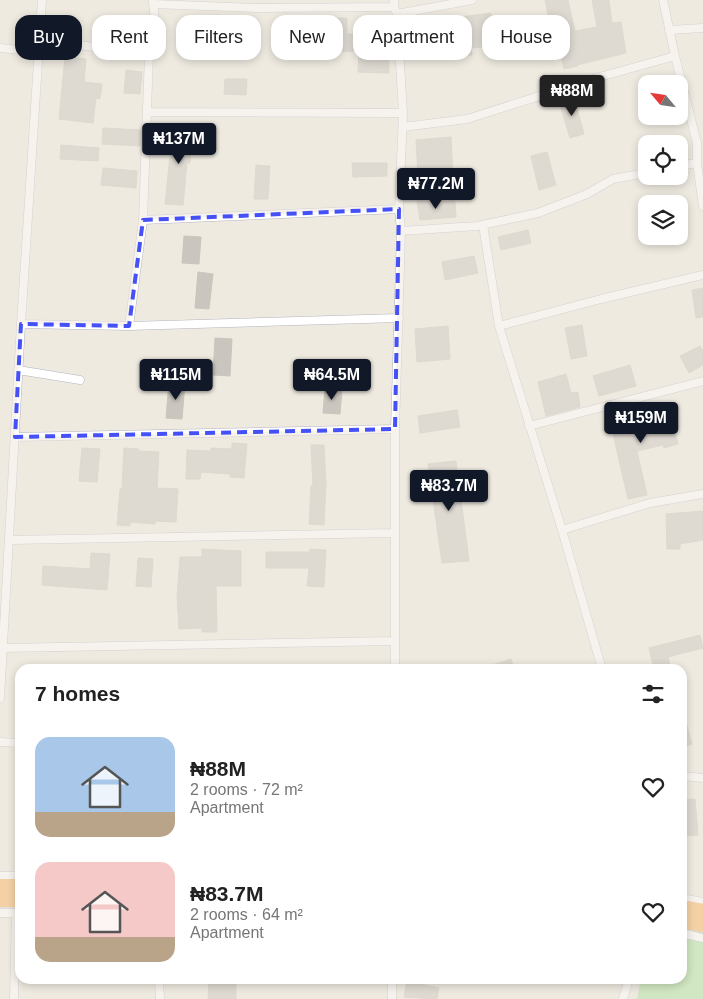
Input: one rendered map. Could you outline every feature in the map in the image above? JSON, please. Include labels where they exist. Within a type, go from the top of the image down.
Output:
[{"type":"highway","points":[[0,886],[15,886]]},
{"type":"highway","points":[[0,900],[15,907]]},
{"type":"highway","points":[[687,908],[703,911]]},
{"type":"highway","points":[[687,922],[703,925]]},
{"type":"street","points":[[41,15],[42,0]]},
{"type":"street","points":[[154,15],[153,2],[395,7],[472,0]]},
{"type":"street","points":[[663,0],[675,56],[700,142],[697,163],[703,206]]},
{"type":"street","points":[[395,7],[403,127],[395,429],[395,664]]},
{"type":"street","points":[[670,30],[703,28]]},
{"type":"street","points":[[0,48],[15,50]]},
{"type":"street","points":[[403,127],[467,119],[596,78],[675,56]]},
{"type":"street","points":[[0,698],[18,370],[39,60]]},
{"type":"street","points":[[128,326],[143,220],[149,60]]},
{"type":"street","points":[[148,112],[403,114]]},
{"type":"street","points":[[688,164],[697,163]]},
{"type":"street","points":[[401,230],[483,225],[538,213],[587,194],[612,179],[638,174]]},
{"type":"street","points":[[143,220],[400,209]]},
{"type":"street","points":[[483,225],[499,326],[562,530],[601,664]]},
{"type":"street","points":[[499,326],[600,299],[703,275]]},
{"type":"street","points":[[21,324],[128,326],[399,318]]},
{"type":"street","points":[[18,370],[80,380]]},
{"type":"street","points":[[529,426],[703,380]]},
{"type":"street","points":[[15,437],[395,429]]},
{"type":"street","points":[[562,530],[650,503],[703,494]]},
{"type":"street","points":[[9,540],[395,533]]},
{"type":"street","points":[[4,648],[394,641]]},
{"type":"street","points":[[0,742],[15,743]]},
{"type":"street","points":[[687,776],[703,778]]},
{"type":"street","points":[[0,876],[15,876]]},
{"type":"street","points":[[687,899],[703,902]]},
{"type":"street","points":[[0,913],[15,910]]},
{"type":"street","points":[[687,934],[703,938]]},
{"type":"street","points":[[14,999],[15,981]]},
{"type":"street","points":[[159,984],[160,999]]},
{"type":"street","points":[[392,984],[392,999]]},
{"type":"street","points":[[623,999],[628,984]]},
{"type":"highlighted area","points":[[399,209],[395,429],[15,437],[21,324],[129,326],[143,220]]},
{"type":"green space","points":[[687,929],[703,932],[703,999],[637,999],[640,984],[687,984]]},
{"type":"building","points":[[545,0],[568,0],[575,31],[597,27],[592,0],[609,0],[612,23],[621,22],[626,53],[564,69],[562,60],[570,60],[570,15],[548,15]]},
{"type":"building","points":[[491,13],[491,15],[482,15],[482,47],[472,48],[472,15]]},
{"type":"building","points":[[343,18],[347,18],[347,34],[353,34],[353,51],[343,52]]},
{"type":"building","points":[[86,59],[84,82],[102,84],[100,99],[96,98],[93,123],[59,119],[65,60]]},
{"type":"building","points":[[359,60],[389,60],[389,73],[358,72]]},
{"type":"building","points":[[126,70],[142,72],[140,94],[124,93]]},
{"type":"building","points":[[225,79],[247,79],[246,95],[224,94]]},
{"type":"building","points":[[574,97],[584,134],[570,138],[559,102]]},
{"type":"building","points":[[173,127],[193,129],[190,163],[187,163],[183,205],[165,204]]},
{"type":"building","points":[[103,128],[141,130],[140,146],[102,144]]},
{"type":"building","points":[[451,137],[453,176],[418,176],[416,140]]},
{"type":"building","points":[[61,145],[99,148],[98,161],[60,159]]},
{"type":"building","points":[[547,152],[556,185],[539,190],[531,156]]},
{"type":"building","points":[[352,163],[387,163],[387,176],[353,177]]},
{"type":"building","points":[[256,165],[270,166],[268,199],[254,199]]},
{"type":"building","points":[[103,168],[137,171],[136,188],[101,185]]},
{"type":"building","points":[[417,201],[455,201],[456,217],[420,220]]},
{"type":"building","points":[[528,230],[531,243],[501,250],[498,237]]},
{"type":"building","points":[[184,236],[201,237],[199,264],[182,263]]},
{"type":"building","points":[[474,256],[478,273],[445,280],[442,262]]},
{"type":"building","points":[[198,272],[213,274],[209,309],[195,308]]},
{"type":"building","points":[[703,288],[703,317],[696,318],[692,290]]},
{"type":"building","points":[[582,325],[587,356],[571,359],[565,328]]},
{"type":"building","points":[[448,326],[450,359],[417,362],[415,329]]},
{"type":"building","points":[[215,338],[232,339],[230,376],[213,375]]},
{"type":"building","points":[[700,346],[703,351],[703,365],[689,373],[680,356]]},
{"type":"building","points":[[630,365],[636,386],[599,396],[593,376]]},
{"type":"building","points":[[566,374],[571,393],[578,392],[580,407],[546,416],[538,382]]},
{"type":"building","points":[[169,382],[185,383],[182,419],[166,418]]},
{"type":"building","points":[[325,387],[342,389],[340,414],[323,413]]},
{"type":"building","points":[[668,407],[678,444],[664,448],[663,445],[637,451],[647,495],[628,499],[610,421],[625,417],[626,419]]},
{"type":"building","points":[[457,410],[460,427],[420,433],[418,416]]},
{"type":"building","points":[[232,443],[247,444],[244,478],[230,477],[230,474],[201,472],[200,479],[186,479],[187,450],[211,451],[211,448],[232,449]]},
{"type":"building","points":[[311,445],[324,445],[326,484],[324,525],[309,524],[311,486],[313,486]]},
{"type":"building","points":[[82,448],[100,449],[97,482],[79,481]]},
{"type":"building","points":[[124,448],[159,452],[157,488],[178,489],[176,522],[155,521],[155,524],[130,522],[130,526],[117,525],[120,489],[122,489]]},
{"type":"building","points":[[456,461],[469,561],[442,563],[428,464]]},
{"type":"building","points":[[703,511],[703,540],[680,544],[680,549],[667,549],[666,514]]},
{"type":"building","points":[[202,549],[241,551],[241,586],[216,586],[217,632],[202,632],[202,628],[179,629],[177,597],[180,557],[202,557]]},
{"type":"building","points":[[310,549],[326,550],[324,587],[307,586],[309,568],[266,568],[266,552],[310,552]]},
{"type":"building","points":[[91,553],[110,554],[107,590],[42,585],[43,566],[90,569]]},
{"type":"building","points":[[138,558],[153,559],[151,587],[136,586]]},
{"type":"building","points":[[700,635],[703,648],[668,657],[670,664],[653,664],[649,648]]},
{"type":"building","points":[[511,659],[512,664],[495,664]]},
{"type":"building","points":[[687,726],[692,744],[687,746]]},
{"type":"building","points":[[695,799],[698,835],[687,836],[687,800]]},
{"type":"building","points":[[209,984],[236,984],[236,999],[208,999]]},
{"type":"building","points":[[406,984],[421,984],[439,988],[437,999],[404,997]]}]
